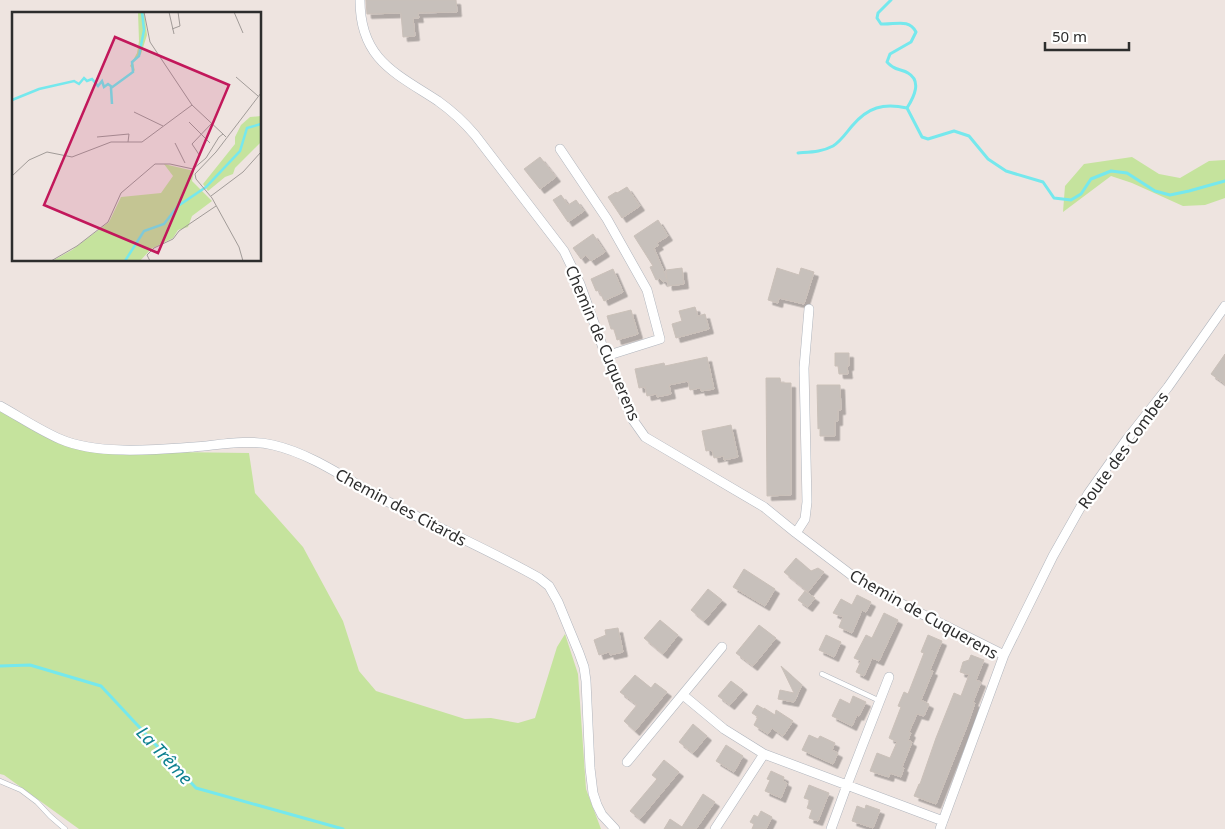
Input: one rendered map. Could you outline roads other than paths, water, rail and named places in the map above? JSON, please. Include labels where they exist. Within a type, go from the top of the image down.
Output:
[{"type":"street","name":"Chemin de Cuquerens","points":[[360,0],[362,25],[376,55],[392,71],[439,102],[460,119],[475,135],[564,251],[580,284],[606,356],[633,420],[646,437],[764,507],[850,574],[874,590],[1004,655],[942,825]]},
{"type":"street","points":[[560,149],[608,220],[647,290],[660,339],[606,356]]},
{"type":"street","name":"Route des Combes","points":[[1004,655],[1053,556],[1088,494],[1127,439],[1168,388],[1225,306]]},
{"type":"street","points":[[796,533],[804,520],[807,502],[804,368],[809,309]]},
{"type":"street","name":"Chemin des Citards","points":[[0,406],[59,439],[82,447],[111,450],[164,450],[244,443],[274,445],[315,462],[544,582],[558,602],[584,667],[593,793],[602,815],[615,829]]},
{"type":"street","points":[[627,762],[722,647]]},
{"type":"street","points":[[831,829],[889,677]]},
{"type":"street","points":[[683,695],[724,729],[764,754],[847,785],[942,825]]},
{"type":"street","points":[[716,829],[764,754]]},
{"type":"lane","points":[[822,674],[880,701]]},
{"type":"lane","points":[[0,781],[21,790],[66,829]]},
{"type":"waterway","points":[[891,0],[878,13],[877,18],[881,24],[906,24],[910,25],[916,32],[911,42],[890,54],[887,62],[891,66],[905,71],[915,80],[914,94],[907,108]]},
{"type":"waterway","points":[[798,153],[820,151],[833,146],[864,114],[876,108],[891,106],[907,108],[922,137],[928,139],[954,131],[969,136],[988,159],[1006,171],[1043,182],[1054,198],[1071,200],[1081,194],[1091,179],[1111,171],[1127,173],[1155,191],[1170,195],[1225,181]]},
{"type":"waterway","name":"La Trême","points":[[0,666],[30,665],[101,686],[196,788],[343,829]]}]
